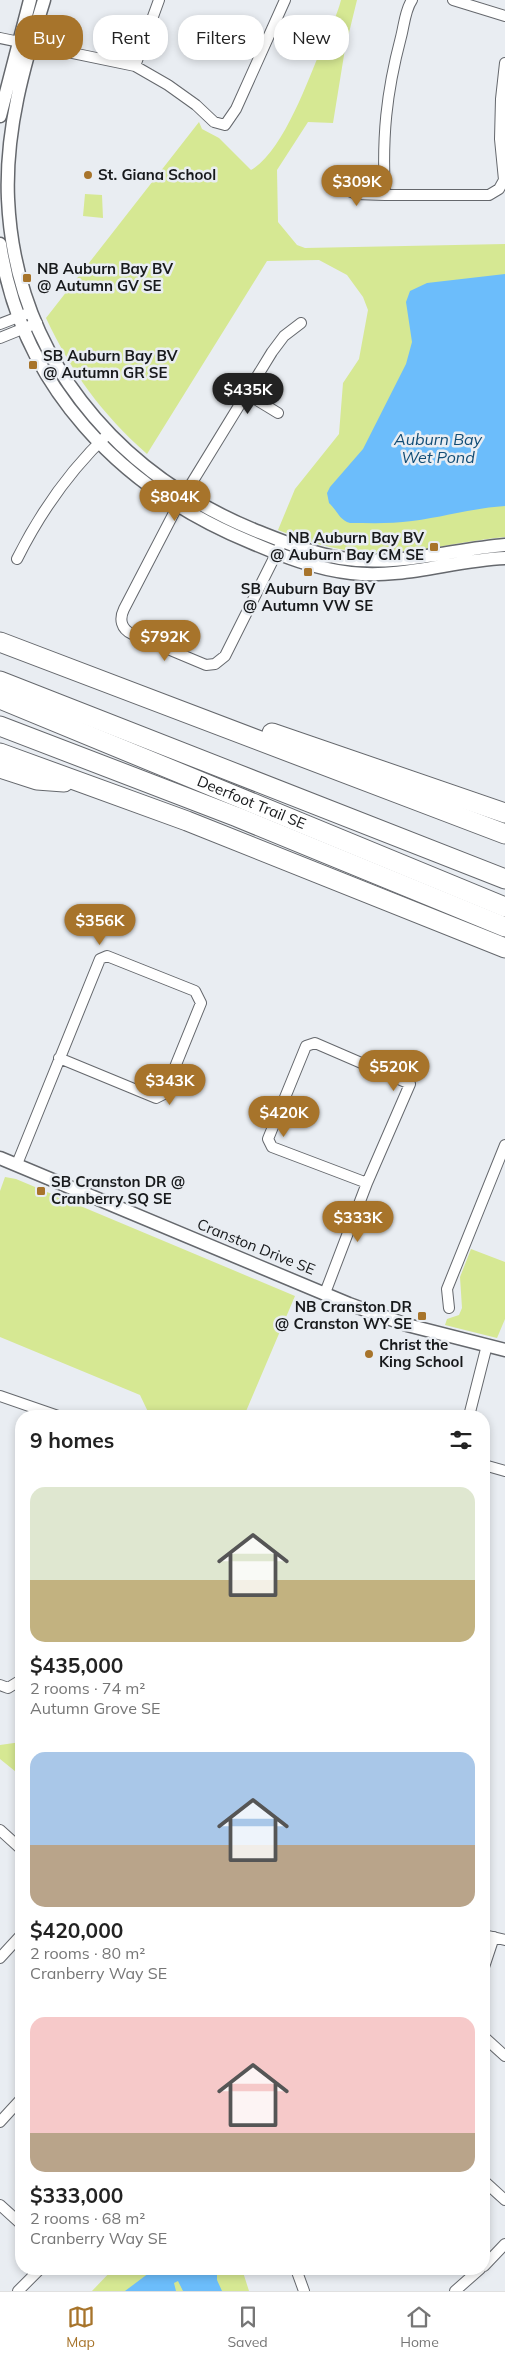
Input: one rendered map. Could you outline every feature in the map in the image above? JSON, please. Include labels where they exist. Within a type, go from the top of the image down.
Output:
[{"type":"highway","points":[[0,642],[505,834]]},
{"type":"highway","points":[[0,681],[505,879]]},
{"type":"highway","points":[[109,682],[124,682],[505,814]]},
{"type":"highway","name":"Deerfoot Trail SE","points":[[0,699],[505,907]]},
{"type":"highway","points":[[0,726],[237,817],[505,927]]},
{"type":"highway","points":[[0,753],[92,785],[505,948]]},
{"type":"highway","points":[[0,768],[37,780],[92,785]]},
{"type":"street","points":[[26,15],[30,0]]},
{"type":"street","points":[[40,15],[44,0]]},
{"type":"street","points":[[135,66],[159,0]]},
{"type":"street","points":[[83,55],[135,66],[168,85],[196,105],[214,122],[225,124],[236,109],[285,0]]},
{"type":"street","points":[[385,195],[383,150],[386,106],[391,74],[412,0]]},
{"type":"street","points":[[453,0],[505,16]]},
{"type":"street","points":[[0,38],[15,40]]},
{"type":"street","points":[[0,116],[15,54]]},
{"type":"street","points":[[27,60],[4,152],[12,238],[23,284],[28,320],[70,385],[108,434],[180,501],[219,515],[282,542],[329,556],[380,561],[505,545]]},
{"type":"street","points":[[338,186],[356,194],[385,195],[489,194],[499,189],[504,180],[500,131],[505,63]]},
{"type":"street","points":[[0,244],[6,275],[28,320],[57,390],[99,443],[130,473],[180,501],[224,532],[316,567],[371,574],[407,573],[505,558]]},
{"type":"street","points":[[0,324],[28,320]]},
{"type":"street","points":[[0,338],[28,320]]},
{"type":"street","points":[[282,542],[225,656],[218,663],[206,665],[132,634],[123,626],[122,614],[180,501],[276,346],[301,323]]},
{"type":"street","points":[[247,394],[278,413]]},
{"type":"street","points":[[18,559],[52,498],[75,468],[108,434]]},
{"type":"street","points":[[17,1164],[59,1058],[100,959],[108,956],[195,991],[202,1003],[164,1094],[156,1098],[59,1058]]},
{"type":"street","points":[[325,1293],[368,1183],[410,1084],[315,1043],[306,1046],[268,1138],[272,1147],[368,1183]]},
{"type":"street","points":[[449,1308],[447,1289],[505,1145]]},
{"type":"street","name":"Cranston Drive SE","points":[[0,1158],[325,1293],[407,1324],[505,1350]]},
{"type":"street","points":[[471,1410],[487,1345]]},
{"type":"street","points":[[0,1396],[41,1410]]},
{"type":"street","points":[[490,1467],[505,1471]]},
{"type":"street","points":[[0,1685],[8,1688],[15,1684]]},
{"type":"street","points":[[0,1830],[15,1844]]},
{"type":"street","points":[[490,1936],[505,1940]]},
{"type":"street","points":[[0,1958],[15,1942]]},
{"type":"street","points":[[490,2042],[505,2056]]},
{"type":"street","points":[[0,2122],[15,2106]]},
{"type":"street","points":[[490,2186],[505,2200]]},
{"type":"street","points":[[0,2204],[15,2218]]},
{"type":"street","points":[[490,2260],[505,2244]]},
{"type":"street","points":[[18,2291],[34,2275]]},
{"type":"street","points":[[298,2275],[304,2291]]},
{"type":"street","points":[[455,2291],[473,2275]]},
{"type":"green space","points":[[341,0],[357,0],[349,33],[349,15],[336,15]]},
{"type":"green space","points":[[317,60],[343,60],[333,123],[308,122],[277,170],[278,222],[297,245],[305,248],[505,244],[505,537],[416,550],[381,553],[330,547],[278,530],[295,489],[339,434],[343,383],[359,359],[368,310],[363,297],[347,275],[319,260],[267,261],[147,454],[115,423],[89,391],[66,357],[46,318],[199,122],[202,129],[219,138],[251,170],[263,161],[274,148],[302,96]]},
{"type":"green space","points":[[85,194],[102,195],[103,218],[83,216]]},
{"type":"green space","points":[[5,1177],[16,1179],[295,1296],[247,1410],[147,1410],[140,1395],[0,1337],[0,1191]]},
{"type":"green space","points":[[471,1249],[505,1262],[505,1319],[497,1338],[445,1325],[447,1319],[459,1315],[462,1308],[460,1277]]},
{"type":"green space","points":[[15,1743],[15,1771],[0,1759],[0,1745]]},
{"type":"green space","points":[[107,2275],[244,2275],[249,2291],[92,2291]]},
{"type":"water","name":"Auburn Bay Wet Pond","points":[[505,274],[505,506],[404,522],[346,522],[329,503],[327,493],[363,449],[406,364],[412,342],[406,302],[410,291],[427,283]]},
{"type":"water","points":[[146,2275],[217,2275],[222,2291],[183,2291],[178,2281],[174,2283],[176,2291],[125,2291]]},
{"type":"place","name":"St. Giana School","points":[[88,175]]},
{"type":"place","name":"NB Auburn Bay BV @ Autumn GV SE","points":[[27,278]]},
{"type":"place","name":"SB Auburn Bay BV @ Autumn GR SE","points":[[33,365]]},
{"type":"place","name":"NB Auburn Bay BV @ Auburn Bay CM SE","points":[[434,547]]},
{"type":"place","name":"SB Auburn Bay BV @ Autumn VW SE","points":[[308,572]]},
{"type":"place","name":"SB Cranston DR @ Cranberry SQ SE","points":[[41,1191]]},
{"type":"place","name":"NB Cranston DR @ Cranston WY SE","points":[[422,1316]]},
{"type":"place","name":"Christ the King School","points":[[369,1354]]}]
